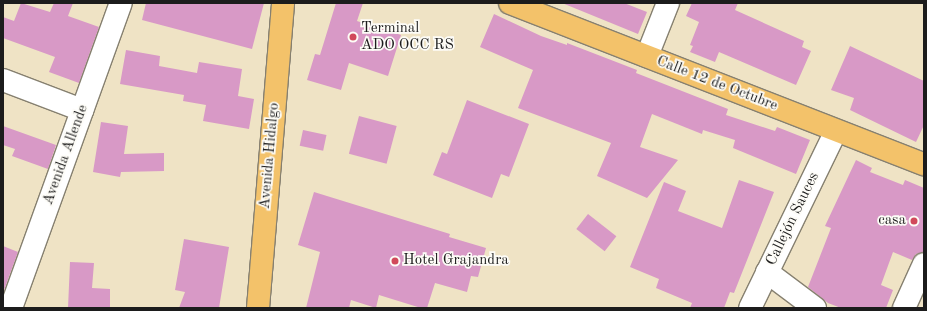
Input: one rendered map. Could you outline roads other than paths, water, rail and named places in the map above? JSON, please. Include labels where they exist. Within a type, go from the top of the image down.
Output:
[{"type":"main road","name":"Avenida Hidalgo","points":[[258,308],[283,3]]},
{"type":"main road","name":"Calle 12 de Octubre","points":[[510,3],[924,164]]},
{"type":"street","name":"Avenida Allende","points":[[11,308],[122,3]]},
{"type":"street","points":[[647,56],[668,3]]},
{"type":"street","points":[[3,80],[82,110]]},
{"type":"street","name":"Callejón Sauces","points":[[750,308],[836,131]]},
{"type":"street","points":[[904,308],[924,264]]},
{"type":"street","points":[[767,272],[815,308]]},
{"type":"place","name":"Terminal ADO OCC RS","points":[[353,37]]},
{"type":"place","name":"casa","points":[[914,221]]},
{"type":"place","name":"Hotel Grajandra","points":[[395,261]]}]
